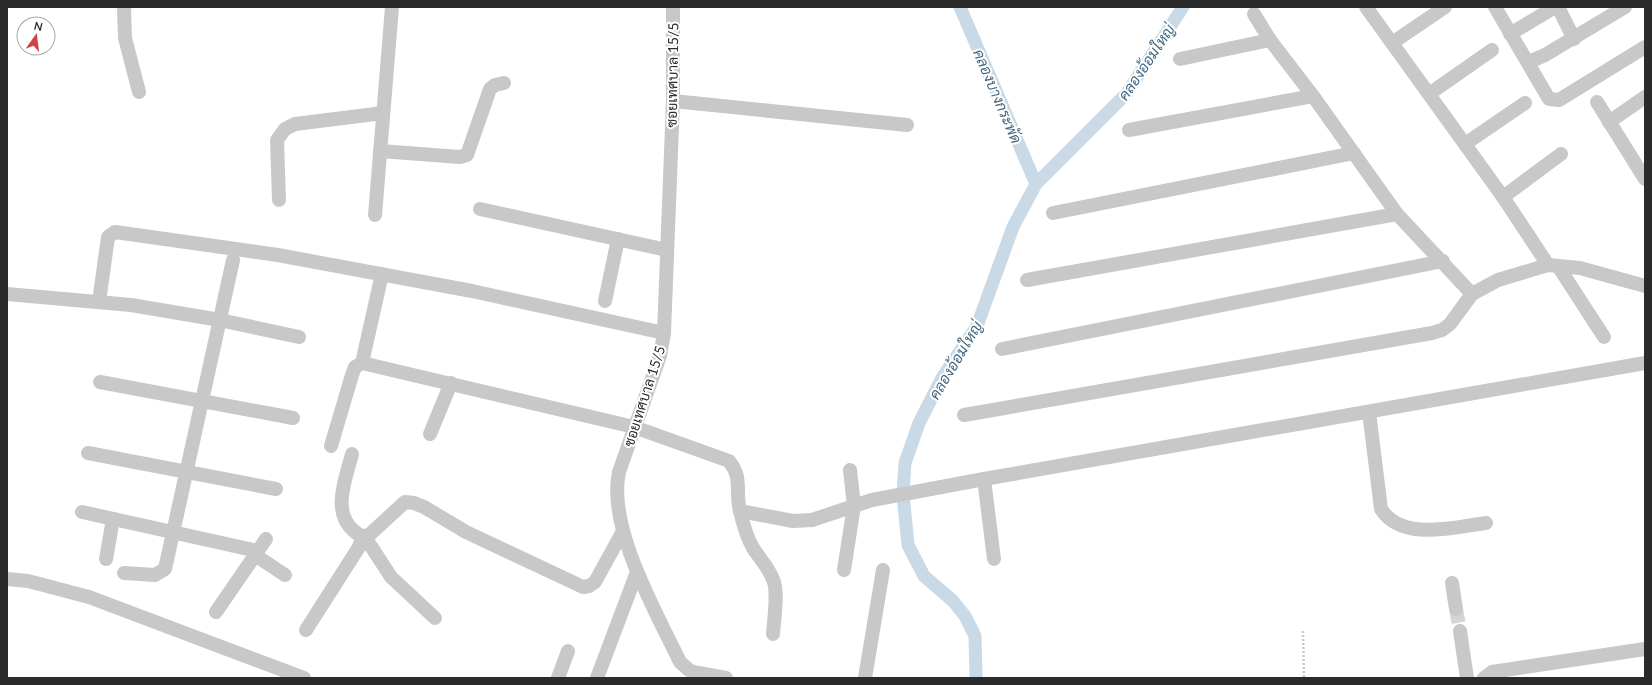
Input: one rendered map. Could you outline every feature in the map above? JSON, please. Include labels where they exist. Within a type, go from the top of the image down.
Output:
[{"type":"street","points":[[124,7],[124,38],[139,92]]},
{"type":"street","points":[[375,215],[392,7]]},
{"type":"street","name":"ซอยเทศบาล 15/5","points":[[672,7],[673,101],[664,333],[660,356],[634,427],[618,479],[618,504],[623,531],[637,572],[680,662],[693,672],[726,678]]},
{"type":"street","points":[[1366,7],[1604,337]]},
{"type":"street","points":[[1392,43],[1445,7]]},
{"type":"street","points":[[1495,7],[1510,34],[1529,62],[1549,99],[1559,100],[1645,47]]},
{"type":"street","points":[[1510,34],[1556,7],[1574,39]]},
{"type":"street","points":[[1529,62],[1546,55],[1574,39],[1625,7]]},
{"type":"street","points":[[1254,14],[1270,40],[1313,96],[1397,214],[1443,261],[1472,294]]},
{"type":"street","points":[[1180,59],[1254,45],[1270,40]]},
{"type":"street","points":[[1429,94],[1492,50]]},
{"type":"street","points":[[380,150],[460,157],[467,155],[490,89],[495,85],[504,83]]},
{"type":"street","points":[[1129,130],[1313,96]]},
{"type":"street","points":[[1609,122],[1645,97]]},
{"type":"street","points":[[673,101],[907,125]]},
{"type":"street","points":[[1597,102],[1645,178]]},
{"type":"street","points":[[1465,144],[1525,103]]},
{"type":"street","points":[[279,200],[277,140],[285,129],[295,124],[383,113]]},
{"type":"street","points":[[1053,213],[1354,153]]},
{"type":"street","points":[[1503,197],[1561,154]]},
{"type":"street","points":[[480,209],[667,250]]},
{"type":"street","points":[[1027,280],[1397,214]]},
{"type":"street","points":[[99,302],[108,237],[115,232],[278,255],[382,274],[472,291],[664,333]]},
{"type":"street","points":[[605,301],[618,239]]},
{"type":"street","points":[[124,573],[152,576],[162,572],[164,569],[174,532],[233,260]]},
{"type":"street","points":[[1002,349],[1443,261]]},
{"type":"street","points":[[964,415],[1432,333],[1442,330],[1450,324],[1472,294],[1498,280],[1553,266],[1580,268],[1645,286]]},
{"type":"street","points":[[362,363],[382,274]]},
{"type":"street","points":[[7,294],[130,305],[220,320],[299,337]]},
{"type":"street","points":[[331,446],[352,375],[355,367],[362,363],[634,427],[729,461],[736,470],[738,501],[745,533],[774,581],[773,634]]},
{"type":"street","points":[[740,511],[793,521],[812,520],[872,500],[1645,363]]},
{"type":"street","points":[[100,382],[293,418]]},
{"type":"street","points":[[430,434],[450,383]]},
{"type":"street","points":[[1369,412],[1382,509],[1384,513],[1393,521],[1408,528],[1421,531],[1486,523]]},
{"type":"street","points":[[88,453],[276,489]]},
{"type":"street","points":[[352,454],[341,505],[342,515],[347,524],[357,534],[364,536],[368,536],[406,502],[410,502],[424,507],[466,532],[583,587],[589,586],[595,582],[623,531]]},
{"type":"street","points":[[844,570],[854,506],[850,470]]},
{"type":"street","points":[[984,479],[994,559]]},
{"type":"street","points":[[82,512],[174,532],[256,553],[285,575]]},
{"type":"street","points":[[106,559],[114,519]]},
{"type":"street","points":[[364,536],[391,577],[435,618]]},
{"type":"street","points":[[306,630],[359,547],[364,536]]},
{"type":"street","points":[[216,612],[266,539]]},
{"type":"street","points":[[864,678],[883,570]]},
{"type":"street","points":[[596,678],[637,572]]},
{"type":"street","points":[[7,579],[28,581],[90,597],[304,678]]},
{"type":"street","points":[[1452,582],[1456,609]]},
{"type":"street","points":[[1460,631],[1467,678]]},
{"type":"street","points":[[1484,678],[1492,672],[1645,649]]},
{"type":"street","points":[[558,678],[568,650]]},
{"type":"path","points":[[1303,631],[1304,678]]},
{"type":"waterway","name":"คลองบางกระพัด","points":[[960,7],[1036,184]]},
{"type":"waterway","name":"คลองอ้อมใหญ่","points":[[976,678],[975,636],[965,616],[953,601],[924,576],[908,545],[903,495],[905,463],[919,423],[942,378],[977,326],[1013,227],[1036,184],[1127,93],[1183,7]]},
{"type":"tunnel","points":[[1456,609],[1460,631]]}]
